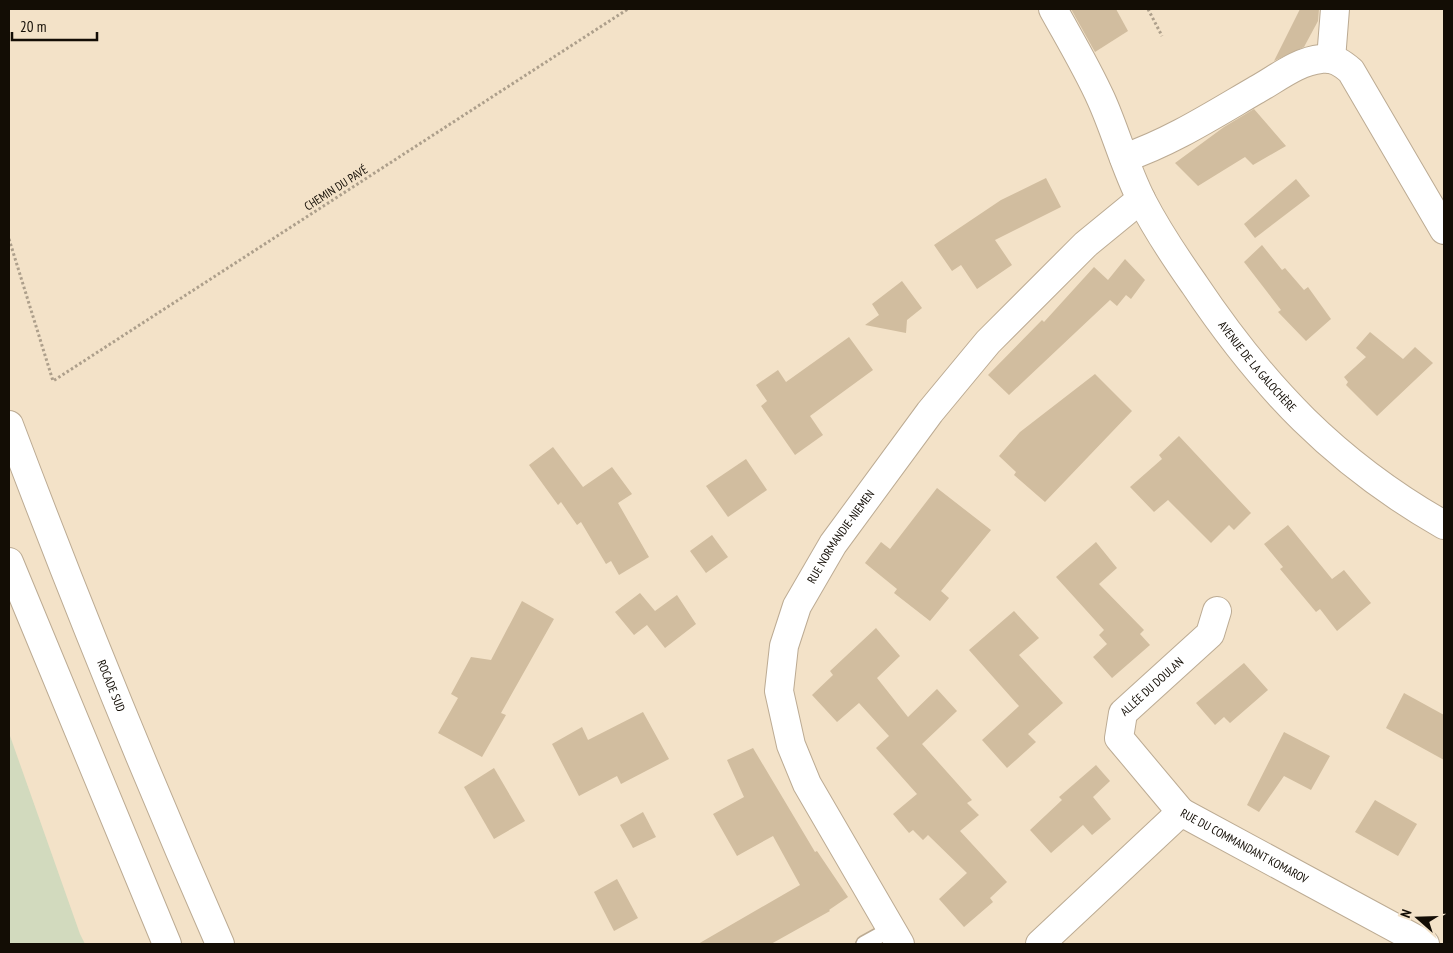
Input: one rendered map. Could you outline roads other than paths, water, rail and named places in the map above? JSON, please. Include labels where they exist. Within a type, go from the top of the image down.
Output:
[{"type":"main road","name":"AVENUE DE LA GALOCHÈRE","points":[[1053,9],[1101,98],[1141,199],[1164,240],[1218,320],[1255,368],[1295,412],[1353,465],[1388,491],[1444,525]]},
{"type":"main road","points":[[1331,58],[1335,9]]},
{"type":"main road","points":[[1124,158],[1146,150],[1198,124],[1296,67],[1320,59],[1331,58],[1351,71],[1444,230]]},
{"type":"main road","name":"RUE NORMANDIE-NIEMEN","points":[[896,936],[807,784],[790,744],[780,691],[784,646],[797,606],[833,544],[930,412],[988,342],[1086,244],[1141,199]]},
{"type":"main road","name":"ROCADE SUD","points":[[9,425],[78,603],[178,849],[220,944]]},
{"type":"main road","points":[[9,562],[167,944]]},
{"type":"main road","name":"ALLÉE DU DOULAN","points":[[1181,812],[1119,738],[1123,713],[1210,634],[1217,611]]},
{"type":"main road","name":"RUE DU COMMANDANT KOMAROV","points":[[1040,944],[1181,812],[1425,944]]},
{"type":"lane","points":[[864,944],[896,936]]}]
